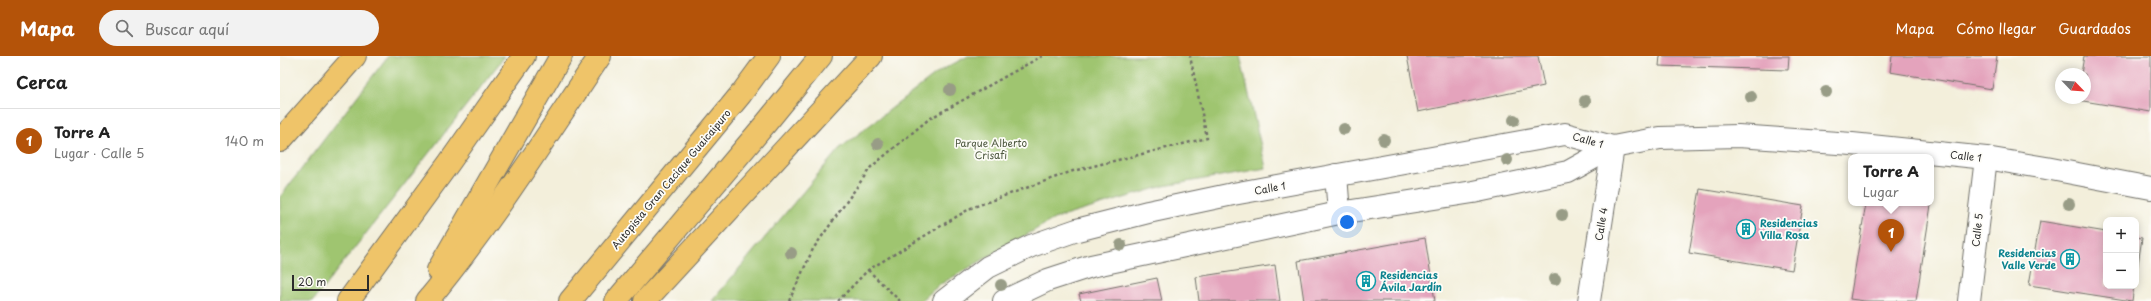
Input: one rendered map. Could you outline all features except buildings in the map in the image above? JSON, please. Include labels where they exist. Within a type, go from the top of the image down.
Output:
[{"type":"main road","points":[[280,141],[355,56]]},
{"type":"main road","points":[[348,301],[524,56]]},
{"type":"main road","points":[[420,301],[561,56]]},
{"type":"main road","points":[[427,301],[452,271],[506,197],[600,56]]},
{"type":"main road","name":"Autopista Gran Cacique Guaicaipuro","points":[[570,301],[741,94],[769,56]]},
{"type":"main road","points":[[616,301],[768,122],[821,56]]},
{"type":"main road","points":[[645,301],[871,56]]},
{"type":"main road","points":[[358,301],[449,162]]},
{"type":"street","points":[[332,82],[345,56]]},
{"type":"street","name":"Calle 1","points":[[944,301],[988,267],[1031,246],[1077,230],[1148,212],[1336,175],[1566,134],[1613,147]]},
{"type":"street","name":"Calle 1","points":[[1004,301],[1048,280],[1091,266],[1339,213],[1473,192],[1568,172],[1613,147],[1660,138],[1738,136],[1852,144],[1986,158],[2151,188]]},
{"type":"street","name":"Calle 4","points":[[1589,301],[1613,147]]},
{"type":"street","name":"Calle 5","points":[[1970,301],[1986,158]]},
{"type":"street","points":[[1336,175],[1339,213]]},
{"type":"path","points":[[789,301],[813,249],[871,167],[929,118],[1042,56]]},
{"type":"path","points":[[838,301],[868,270],[971,208],[1072,171],[1207,138],[1190,56]]},
{"type":"path","points":[[868,270],[900,301]]},
{"type":"green space","points":[[388,56],[505,56],[313,301],[280,301],[280,197]]},
{"type":"green space","name":"Parque Alberto Crisafi","points":[[968,56],[1240,56],[1266,168],[1164,186],[1054,219],[939,285],[921,301],[712,301],[839,149],[940,71]]},
{"type":"place","name":"Residencias Villa Rosa","points":[[1746,229]]},
{"type":"place","name":"Torre A","points":[[1891,252]]},
{"type":"place","name":"Residencias Valle Verde","points":[[2070,259]]},
{"type":"place","name":"Residencias Ávila Jardín","points":[[1366,281]]}]
